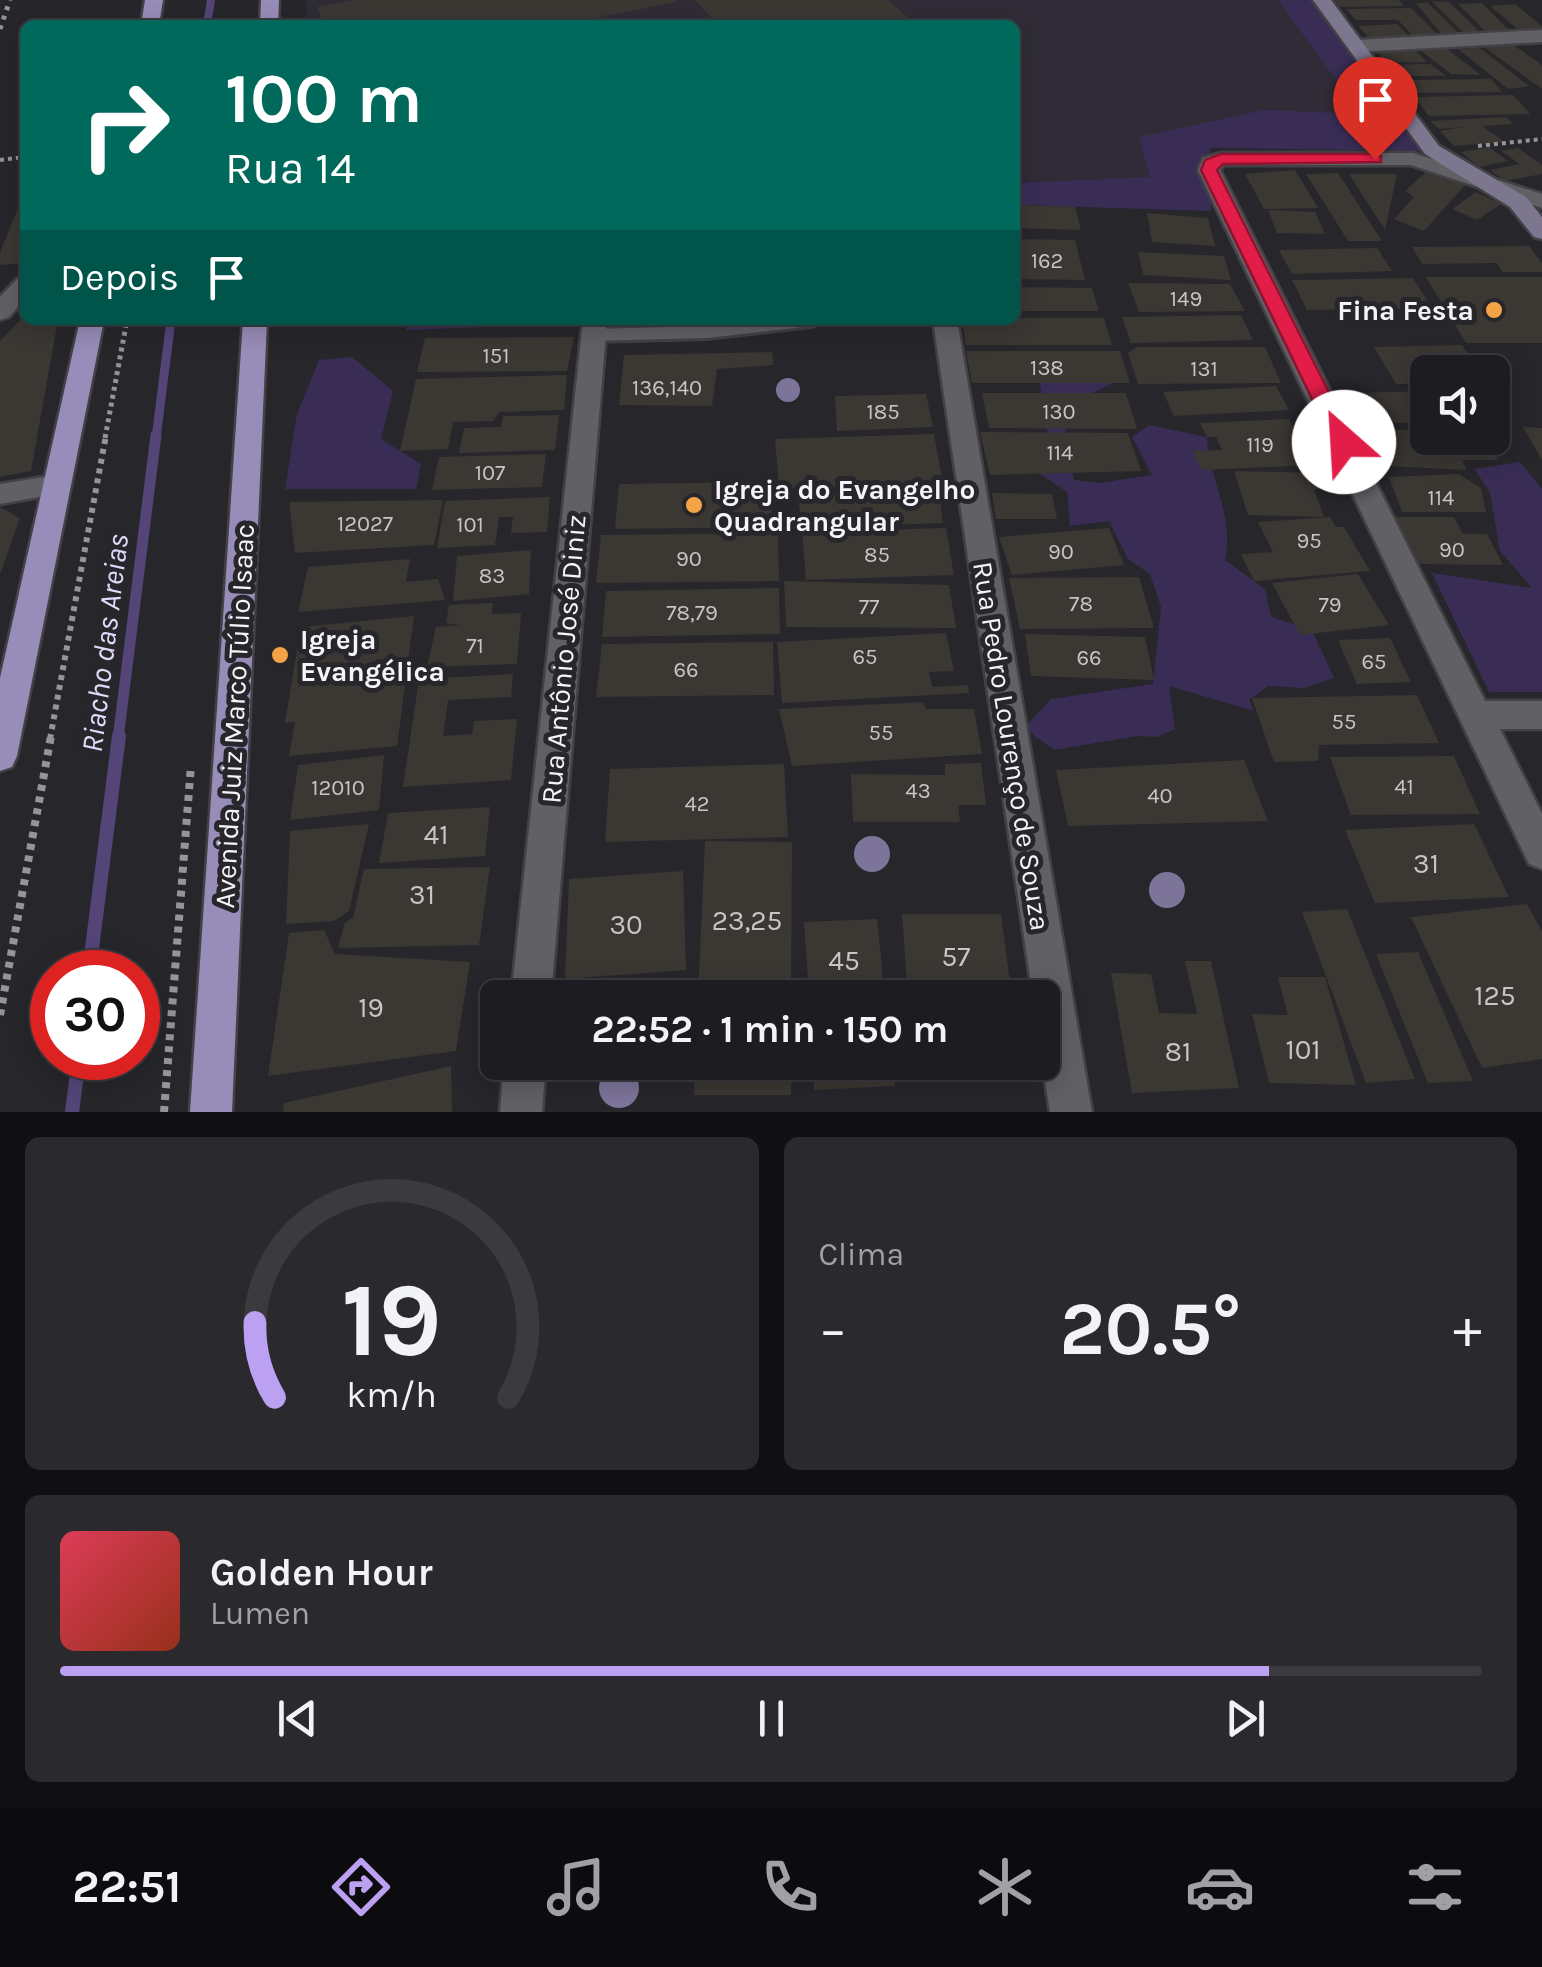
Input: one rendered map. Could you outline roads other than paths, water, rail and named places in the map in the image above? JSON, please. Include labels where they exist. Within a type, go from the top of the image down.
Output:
[{"type":"main road","points":[[0,756],[91,325]]},
{"type":"main road","name":"Avenida Juiz Marco Túlio Isaac","points":[[211,1112],[255,325]]},
{"type":"street","points":[[1322,0],[1432,150],[1518,202],[1542,232]]},
{"type":"street","points":[[1356,46],[1542,36]]},
{"type":"street","points":[[1542,201],[1414,159],[1221,159],[1211,163],[1218,187],[1542,852]]},
{"type":"street","points":[[0,312],[20,290]]},
{"type":"street","name":"Rua Pedro Lourenço de Souza","points":[[946,325],[1071,1112]]},
{"type":"street","name":"Rua Antônio José Diniz","points":[[533,980],[594,328]]},
{"type":"street","points":[[0,494],[57,485]]},
{"type":"street","points":[[1478,715],[1542,715]]},
{"type":"street","points":[[521,1112],[524,1080]]},
{"type":"lane","points":[[594,328],[707,332],[768,325]]},
{"type":"waterway","name":"Riacho das Areias","points":[[208,20],[211,0]]},
{"type":"waterway","name":"Riacho das Areias","points":[[156,438],[170,325]]},
{"type":"waterway","name":"Riacho das Areias","points":[[118,739],[156,435]]},
{"type":"waterway","name":"Riacho das Areias","points":[[92,950],[119,736]]},
{"type":"waterway","name":"Riacho das Areias","points":[[72,1112],[76,1080]]},
{"type":"railway","points":[[0,29],[10,0]]},
{"type":"place","name":"Fina Festa","points":[[1494,310]]},
{"type":"place","name":"Igreja do Evangelho Quadrangular","points":[[694,505]]},
{"type":"place","name":"Igreja Evangélica","points":[[280,655]]}]
